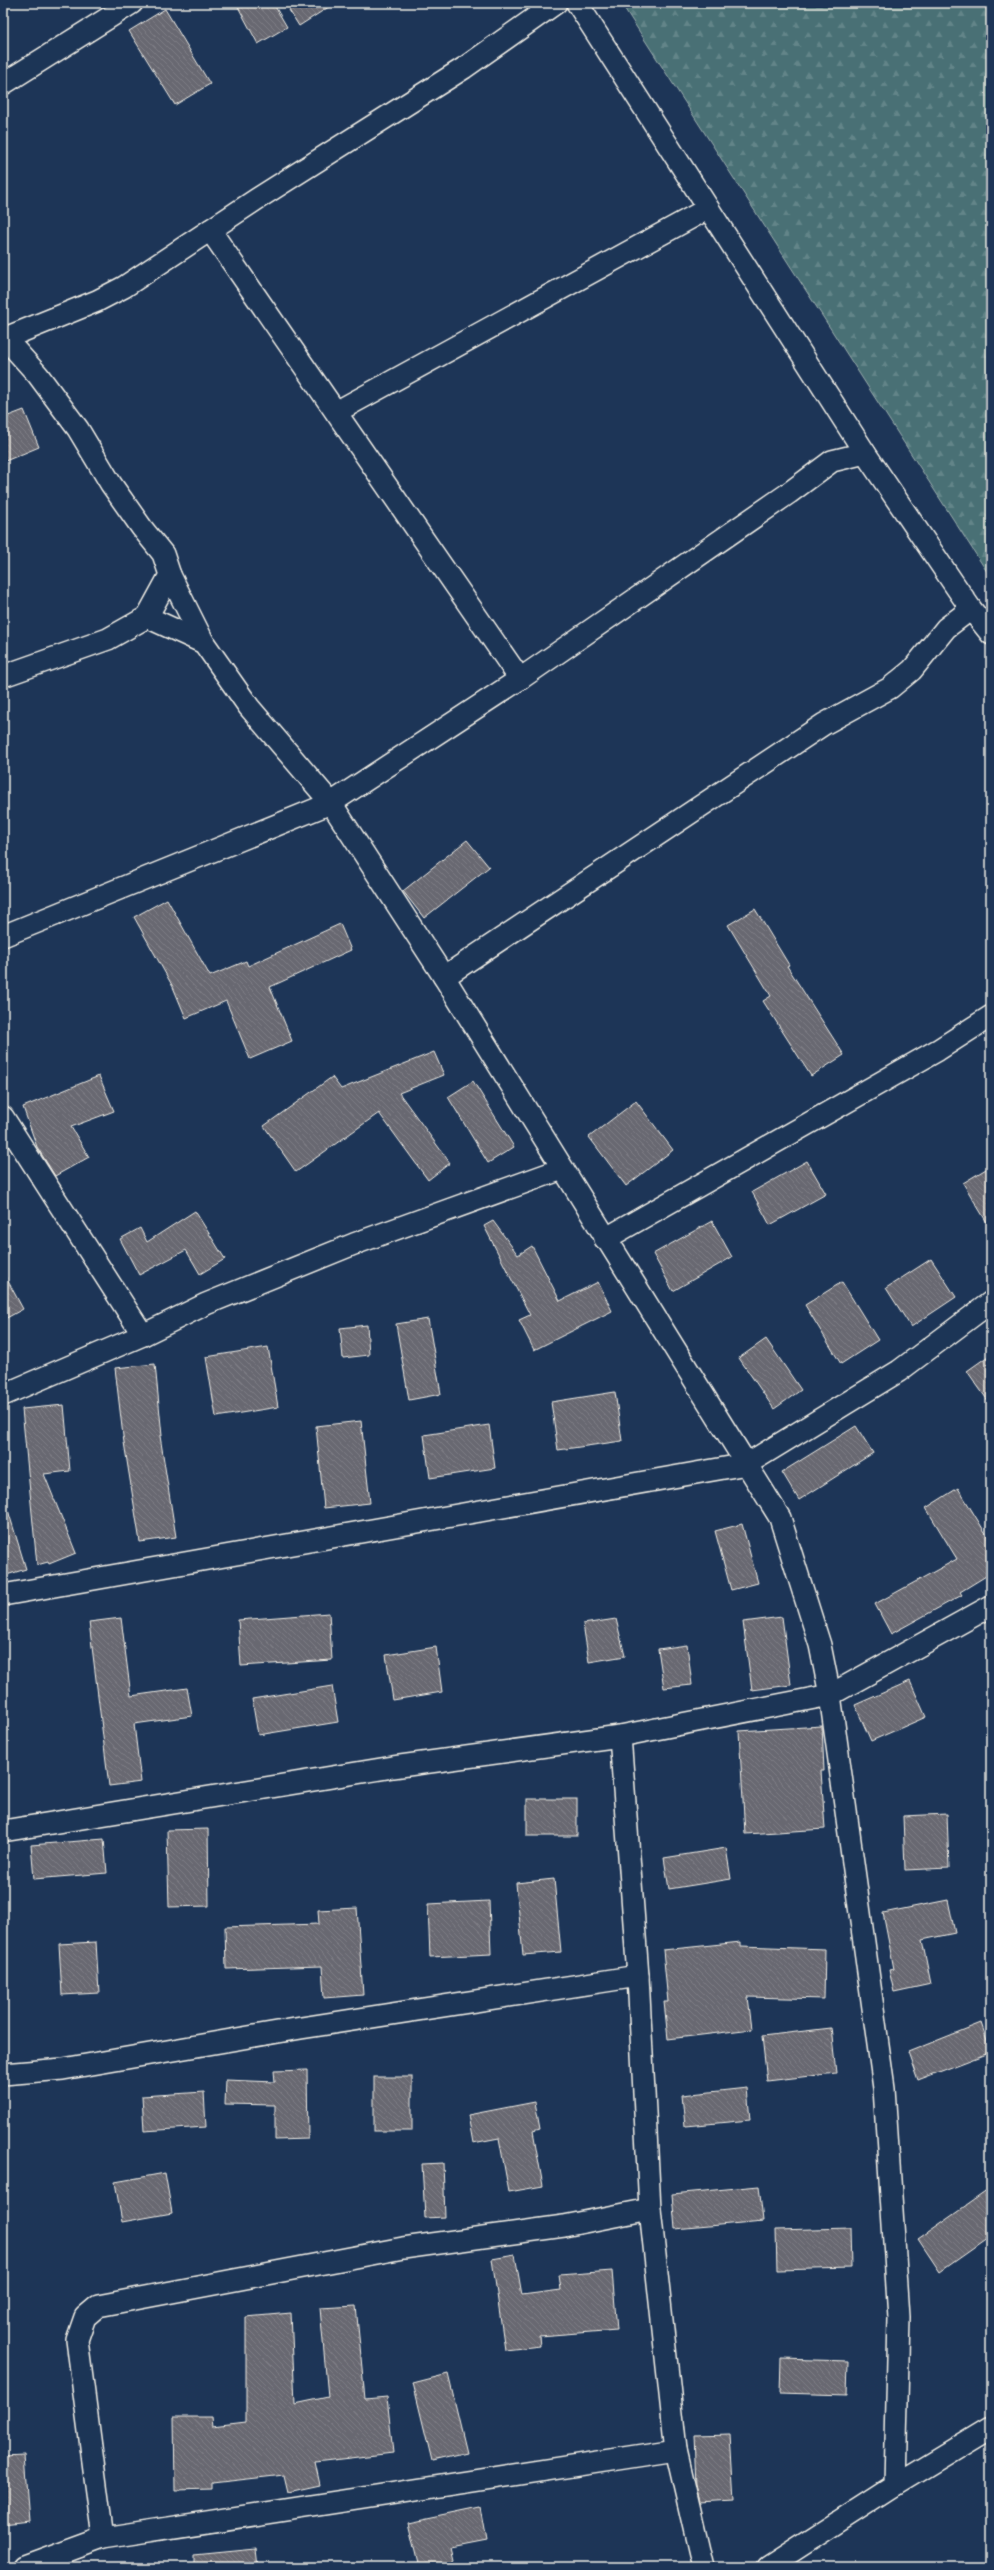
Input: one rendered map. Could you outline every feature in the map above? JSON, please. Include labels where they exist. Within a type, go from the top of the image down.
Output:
[{"type":"street","points":[[3,84],[132,3]]},
{"type":"street","points":[[556,3],[464,68],[210,230],[124,287],[97,301],[4,338],[38,375],[78,429],[116,490],[142,528],[163,554],[170,576],[204,643],[249,707],[331,803],[444,977],[605,1239],[780,1518],[820,1645],[830,1695],[884,2088],[899,2317],[895,2485]]},
{"type":"street","points":[[577,3],[707,209],[865,453],[971,609],[991,634]]},
{"type":"street","points":[[336,412],[707,209]]},
{"type":"street","points":[[210,230],[520,680]]},
{"type":"street","points":[[3,936],[331,803],[520,680],[790,493],[832,461],[865,453]]},
{"type":"street","points":[[3,676],[108,640],[147,617],[170,576]]},
{"type":"street","points":[[444,977],[824,724],[890,688],[912,670],[946,628],[971,609]]},
{"type":"street","points":[[147,617],[204,643]]},
{"type":"street","points":[[605,1239],[931,1054],[991,1016]]},
{"type":"street","points":[[3,1117],[143,1335]]},
{"type":"street","points":[[3,1395],[143,1335],[206,1304],[354,1244],[562,1169]]},
{"type":"street","points":[[3,1594],[420,1523],[747,1464],[899,1370],[991,1302]]},
{"type":"street","points":[[3,1831],[393,1767],[620,1736],[830,1695],[991,1606]]},
{"type":"street","points":[[620,1736],[638,1976],[650,2209],[676,2450],[703,2567]]},
{"type":"street","points":[[3,2074],[63,2069],[301,2028],[638,1976]]},
{"type":"street","points":[[103,2538],[77,2340],[84,2317],[98,2306],[396,2249],[564,2226],[650,2209]]},
{"type":"street","points":[[768,2567],[796,2560],[895,2485],[991,2427]]},
{"type":"street","points":[[24,2567],[103,2538],[676,2450]]},
{"type":"green space","points":[[621,3],[991,3],[991,578]]},
{"type":"building","points":[[236,3],[273,3],[287,27],[258,44]]},
{"type":"building","points":[[299,3],[335,3],[299,26],[289,10]]},
{"type":"building","points":[[165,9],[210,84],[175,105],[129,31]]},
{"type":"building","points":[[24,410],[39,447],[3,462],[3,418]]},
{"type":"building","points":[[467,840],[489,867],[424,918],[403,891]]},
{"type":"building","points":[[167,899],[210,976],[246,961],[248,966],[340,924],[351,950],[270,987],[292,1041],[250,1059],[226,1001],[186,1018],[173,987],[134,917]]},
{"type":"building","points":[[755,909],[789,965],[787,966],[844,1055],[811,1076],[763,1001],[771,996],[728,925]]},
{"type":"building","points":[[434,1052],[444,1075],[399,1093],[450,1163],[428,1180],[379,1113],[296,1172],[264,1126],[332,1077],[341,1089]]},
{"type":"building","points":[[99,1076],[114,1111],[71,1127],[89,1157],[55,1176],[37,1147],[23,1107]]},
{"type":"building","points":[[473,1081],[514,1147],[488,1163],[448,1097]]},
{"type":"building","points":[[636,1101],[673,1150],[626,1186],[589,1137]]},
{"type":"building","points":[[807,1161],[826,1194],[770,1225],[752,1192]]},
{"type":"building","points":[[991,1166],[991,1229],[963,1183]]},
{"type":"building","points":[[195,1211],[225,1259],[200,1274],[186,1250],[139,1275],[120,1239],[140,1228],[147,1242]]},
{"type":"building","points":[[493,1221],[518,1255],[532,1246],[560,1301],[598,1282],[612,1311],[534,1350],[519,1320],[530,1315],[484,1226]]},
{"type":"building","points":[[712,1221],[732,1257],[673,1291],[653,1254]]},
{"type":"building","points":[[931,1259],[956,1297],[911,1327],[886,1288]]},
{"type":"building","points":[[3,1272],[23,1309],[3,1320]]},
{"type":"building","points":[[842,1282],[878,1340],[841,1364],[805,1305]]},
{"type":"building","points":[[428,1319],[441,1394],[409,1400],[396,1324]]},
{"type":"building","points":[[367,1325],[369,1355],[343,1358],[340,1328]]},
{"type":"building","points":[[766,1339],[801,1390],[774,1409],[739,1358]]},
{"type":"building","points":[[268,1347],[278,1407],[216,1417],[206,1357]]},
{"type":"building","points":[[991,1354],[991,1405],[967,1371]]},
{"type":"building","points":[[155,1364],[162,1436],[160,1436],[176,1537],[140,1542],[123,1436],[115,1368]]},
{"type":"building","points":[[615,1392],[622,1441],[558,1450],[551,1402]]},
{"type":"building","points":[[64,1405],[70,1471],[44,1474],[76,1553],[49,1564],[48,1562],[37,1565],[22,1409]]},
{"type":"building","points":[[361,1421],[370,1503],[324,1508],[316,1426]]},
{"type":"building","points":[[489,1425],[495,1468],[430,1478],[424,1435]]},
{"type":"building","points":[[856,1426],[873,1453],[799,1500],[782,1472]]},
{"type":"building","points":[[958,1488],[991,1542],[991,1573],[960,1592],[962,1595],[891,1634],[875,1604],[957,1559],[926,1508]]},
{"type":"building","points":[[7,1507],[26,1569],[3,1576],[3,1508]]},
{"type":"building","points":[[742,1524],[758,1583],[731,1590],[715,1531]]},
{"type":"building","points":[[329,1613],[332,1660],[241,1666],[238,1620]]},
{"type":"building","points":[[782,1617],[791,1685],[752,1690],[743,1622]]},
{"type":"building","points":[[121,1618],[131,1696],[187,1688],[192,1716],[134,1724],[141,1782],[109,1786],[89,1622]]},
{"type":"building","points":[[616,1619],[625,1656],[589,1662],[583,1624]]},
{"type":"building","points":[[687,1645],[692,1685],[664,1688],[658,1649]]},
{"type":"building","points":[[436,1647],[442,1692],[393,1700],[386,1655]]},
{"type":"building","points":[[910,1681],[926,1717],[871,1741],[855,1705]]},
{"type":"building","points":[[332,1686],[338,1722],[258,1735],[252,1699]]},
{"type":"building","points":[[822,1726],[824,1771],[821,1771],[825,1829],[745,1834],[739,1731]]},
{"type":"building","points":[[527,1799],[577,1799],[577,1836],[527,1836]]},
{"type":"building","points":[[947,1814],[949,1868],[905,1870],[903,1816]]},
{"type":"building","points":[[208,1829],[209,1906],[169,1907],[167,1830]]},
{"type":"building","points":[[104,1839],[107,1873],[34,1879],[31,1845]]},
{"type":"building","points":[[726,1848],[731,1879],[669,1889],[664,1858]]},
{"type":"building","points":[[554,1879],[561,1952],[523,1955],[516,1883]]},
{"type":"building","points":[[948,1900],[955,1933],[922,1940],[931,1984],[894,1992],[889,1970],[894,1969],[883,1913]]},
{"type":"building","points":[[489,1901],[491,1954],[430,1957],[428,1904]]},
{"type":"building","points":[[357,1908],[363,1995],[324,1998],[322,1966],[226,1969],[225,1927],[319,1924],[318,1910]]},
{"type":"building","points":[[96,1942],[99,1993],[62,1995],[59,1944]]},
{"type":"building","points":[[741,1942],[741,1946],[825,1949],[824,1999],[748,1997],[752,2029],[668,2039],[664,2002],[668,2002],[663,1950]]},
{"type":"building","points":[[981,2023],[991,2052],[918,2080],[908,2052]]},
{"type":"building","points":[[831,2028],[836,2073],[767,2081],[762,2036]]},
{"type":"building","points":[[307,2070],[308,2139],[275,2140],[275,2105],[225,2104],[226,2080],[275,2082],[274,2071]]},
{"type":"building","points":[[374,2077],[412,2077],[412,2131],[374,2131]]},
{"type":"building","points":[[747,2088],[750,2120],[685,2126],[682,2095]]},
{"type":"building","points":[[204,2092],[206,2127],[144,2131],[142,2096]]},
{"type":"building","points":[[535,2102],[540,2129],[533,2131],[543,2186],[509,2192],[499,2138],[473,2143],[468,2115]]},
{"type":"building","points":[[443,2163],[445,2217],[425,2218],[422,2164]]},
{"type":"building","points":[[165,2173],[172,2213],[122,2222],[115,2182]]},
{"type":"building","points":[[759,2186],[763,2221],[675,2229],[672,2194]]},
{"type":"building","points":[[991,2188],[991,2236],[940,2272],[918,2239]]},
{"type":"building","points":[[850,2228],[851,2268],[777,2270],[776,2230]]},
{"type":"building","points":[[515,2255],[522,2295],[561,2290],[559,2275],[612,2271],[617,2330],[539,2336],[540,2346],[505,2350],[492,2259]]},
{"type":"building","points":[[356,2306],[365,2399],[387,2397],[393,2453],[315,2462],[320,2485],[288,2492],[284,2475],[212,2483],[212,2489],[175,2490],[174,2417],[211,2417],[212,2426],[246,2422],[246,2317],[291,2313],[295,2404],[328,2397],[320,2308]]},
{"type":"building","points":[[781,2359],[848,2361],[847,2395],[780,2393]]},
{"type":"building","points":[[448,2374],[467,2453],[432,2461],[413,2383]]},
{"type":"building","points":[[730,2435],[734,2501],[700,2503],[696,2485],[694,2436]]},
{"type":"building","points":[[24,2455],[29,2522],[3,2525],[3,2456]]},
{"type":"building","points":[[480,2507],[486,2540],[450,2547],[455,2567],[419,2567],[408,2522]]},
{"type":"building","points":[[256,2549],[258,2567],[194,2567],[194,2555]]}]
